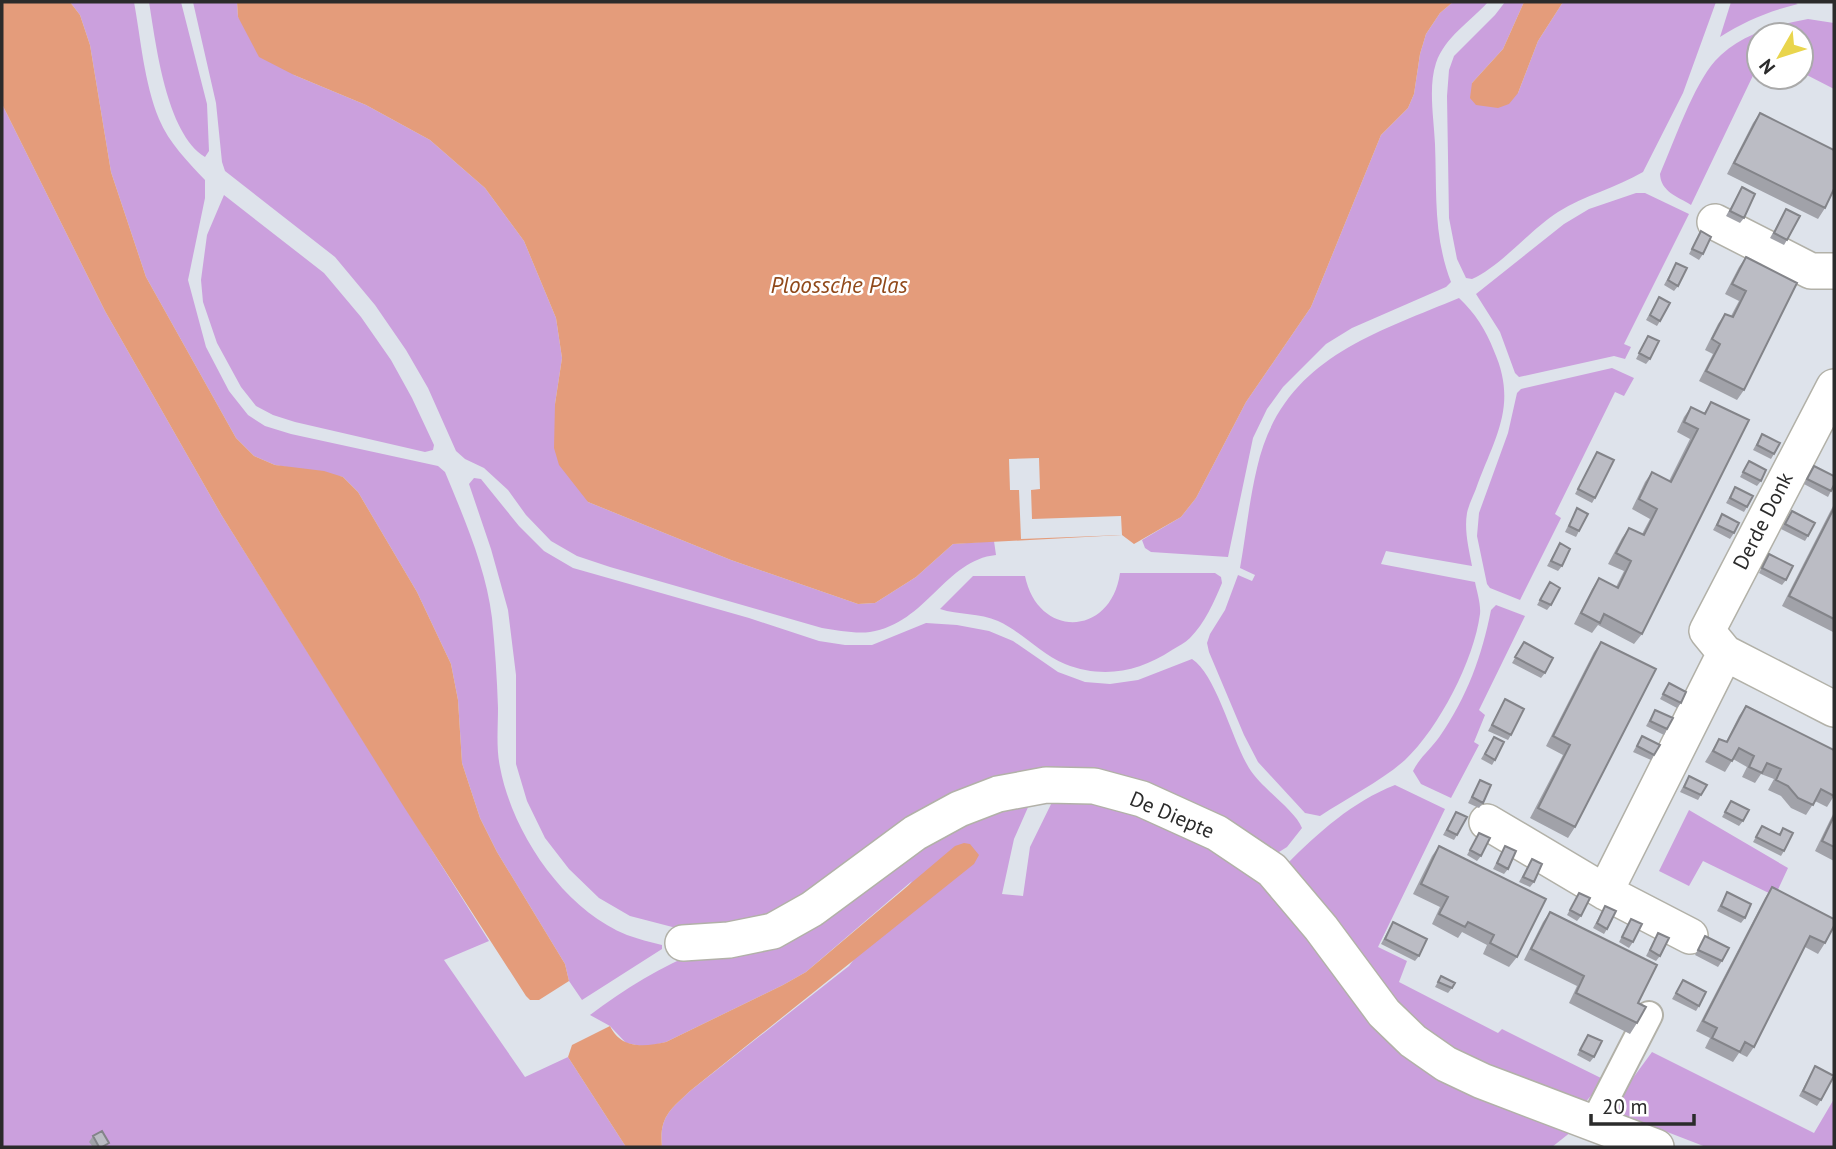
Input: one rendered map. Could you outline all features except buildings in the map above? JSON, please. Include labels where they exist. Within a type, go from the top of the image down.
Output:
[{"type":"street","points":[[1715,222],[1811,271],[1834,271]]},
{"type":"street","name":"Derde Donk","points":[[1725,653],[1707,631],[1834,387]]},
{"type":"street","points":[[1605,892],[1725,653],[1834,709]]},
{"type":"street","name":"De Diepte","points":[[683,943],[730,940],[773,931],[812,909],[915,833],[998,794],[1046,785],[1094,786],[1142,799],[1217,833],[1272,870],[1321,928],[1384,1013],[1413,1041],[1446,1064],[1482,1081],[1593,1124]]},
{"type":"street","points":[[1487,822],[1605,892],[1690,936]]},
{"type":"street","points":[[1649,1015],[1593,1124],[1656,1147]]},
{"type":"shaded area","points":[[70,2],[134,2],[146,76],[159,119],[173,144],[205,180],[205,198],[188,280],[206,347],[229,391],[248,415],[265,426],[291,434],[438,466],[445,472],[473,544],[489,599],[496,674],[499,760],[506,792],[516,817],[544,866],[582,907],[627,935],[662,945],[662,949],[582,1000],[569,981],[565,964],[497,852],[480,818],[462,763],[458,700],[451,664],[417,592],[358,492],[343,477],[275,465],[254,456],[236,438],[146,277],[111,172],[90,45],[80,15]]},
{"type":"shaded area","points":[[149,2],[181,2],[207,104],[209,151],[205,157],[181,129],[172,108],[160,63]]},
{"type":"shaded area","points":[[193,2],[237,2],[238,17],[294,75],[366,105],[430,140],[485,188],[524,241],[556,318],[562,358],[555,404],[588,502],[731,560],[858,604],[875,603],[916,577],[953,544],[994,541],[996,555],[978,559],[963,568],[907,617],[890,626],[870,632],[858,632],[822,628],[610,567],[577,556],[551,541],[526,515],[508,490],[484,468],[465,459],[456,451],[428,388],[406,350],[375,305],[335,257],[225,171],[216,103]]},
{"type":"shaded area","points":[[1453,2],[1488,2],[1445,45],[1436,63],[1432,82],[1437,214],[1441,248],[1451,282],[1446,287],[1352,328],[1326,344],[1283,387],[1267,409],[1253,438],[1228,557],[1151,552],[1145,548],[1142,540],[1181,517],[1196,498],[1246,402],[1311,307],[1381,135],[1408,108],[1414,94],[1426,34],[1440,13]]},
{"type":"shaded area","points":[[1505,2],[1524,2],[1503,49],[1472,83],[1518,93],[1538,41],[1563,2],[1716,2],[1683,93],[1643,172],[1558,212],[1493,266],[1472,279],[1466,278],[1457,259],[1449,218],[1449,70],[1454,56]]},
{"type":"shaded area","points":[[1731,2],[1798,4],[1745,21],[1720,37]]},
{"type":"shaded area","points":[[1808,19],[1834,23],[1834,89],[1815,79],[1815,21],[1798,21]]},
{"type":"shaded area","points":[[1745,39],[1746,91],[1691,205],[1663,185],[1660,174],[1699,84],[1715,61]]},
{"type":"shaded area","points":[[2,104],[105,311],[222,516],[489,941],[444,960],[525,1077],[568,1057],[626,1147],[2,1147]]},
{"type":"shaded area","points":[[1636,193],[1645,193],[1689,214],[1624,344],[1631,347],[1625,359],[1614,356],[1519,377],[1515,373],[1500,332],[1476,294],[1564,224],[1589,209]]},
{"type":"shaded area","points":[[224,195],[324,273],[361,317],[391,360],[412,398],[434,445],[433,450],[425,452],[295,422],[256,406],[241,387],[217,343],[203,302],[201,280],[207,235]]},
{"type":"shaded area","points":[[1459,298],[1475,316],[1487,336],[1501,370],[1504,387],[1502,418],[1467,513],[1466,533],[1472,566],[1386,551],[1381,564],[1475,582],[1480,610],[1471,652],[1442,712],[1405,760],[1374,783],[1320,816],[1305,813],[1258,762],[1244,735],[1207,643],[1225,610],[1238,575],[1252,581],[1255,575],[1240,568],[1257,468],[1269,431],[1286,402],[1308,377],[1362,340]]},
{"type":"shaded area","points":[[1612,368],[1634,378],[1624,396],[1615,392],[1555,514],[1561,518],[1520,600],[1490,588],[1477,536],[1479,513],[1508,433],[1517,393],[1521,389]]},
{"type":"shaded area","points":[[474,478],[481,479],[519,526],[544,551],[573,568],[749,618],[819,641],[872,645],[926,623],[957,625],[989,631],[1013,641],[1058,672],[1085,682],[1110,684],[1138,680],[1192,659],[1209,678],[1249,768],[1293,814],[1302,828],[1287,847],[1271,857],[1044,776],[770,921],[684,930],[630,916],[599,898],[569,869],[545,838],[527,801],[516,764],[516,675],[508,610],[469,484]]},
{"type":"shaded area","points":[[1120,573],[1215,573],[1221,577],[1222,583],[1205,619],[1188,640],[1147,664],[1120,671],[1079,669],[1048,655],[998,621],[940,609],[973,576],[1025,576],[1032,597],[1044,611],[1058,620],[1074,622],[1089,619],[1103,609],[1114,594]]},
{"type":"shaded area","points":[[1496,605],[1525,616],[1479,710],[1485,715],[1474,742],[1479,745],[1451,798],[1421,784],[1413,771],[1440,736],[1466,691],[1483,644],[1491,610]]},
{"type":"shaded area","points":[[1395,785],[1445,809],[1378,947],[1407,961],[1399,982],[1498,1033],[1502,1029],[1605,1080],[1581,1107],[1418,1033],[1287,864],[1337,819],[1364,800]]},
{"type":"shaded area","points":[[1056,794],[1138,806],[1268,879],[1349,981],[1576,1128],[1552,1147],[662,1147],[664,1121],[677,1104],[849,966],[912,881],[806,972],[666,1042],[646,1047],[626,1043],[610,1026],[590,1015],[630,987],[672,963],[921,841],[1033,796],[1014,839],[1002,894],[1023,896],[1030,847]]},
{"type":"shaded area","points":[[1689,810],[1788,868],[1775,896],[1703,861],[1689,886],[1659,871]]},
{"type":"shaded area","points":[[1652,1052],[1814,1133],[1834,1099],[1834,1147],[1706,1147],[1608,1112]]},
{"type":"water","points":[[2,2],[70,2],[80,15],[90,45],[111,172],[146,277],[236,438],[254,456],[275,465],[324,471],[343,477],[358,492],[417,592],[451,664],[458,700],[462,763],[480,818],[497,852],[565,964],[569,981],[539,1000],[530,1000],[526,996],[404,807],[222,516],[105,311],[2,104]]},
{"type":"water","name":"Ploossche Plas","points":[[237,2],[1453,2],[1440,13],[1426,34],[1414,94],[1408,108],[1381,135],[1311,307],[1246,402],[1196,498],[1181,517],[1134,544],[1122,535],[953,544],[916,577],[875,603],[858,604],[731,560],[588,502],[559,465],[554,448],[555,404],[562,358],[556,318],[524,241],[485,188],[430,140],[366,105],[259,57],[238,17]]},
{"type":"water","points":[[1524,2],[1563,2],[1538,41],[1518,93],[1509,104],[1498,108],[1476,105],[1470,98],[1472,83],[1503,49]]},
{"type":"water","points":[[970,844],[979,855],[974,864],[690,1091],[664,1121],[662,1147],[626,1147],[568,1057],[572,1045],[610,1026],[620,1039],[634,1044],[666,1042],[783,985],[806,972],[955,846]]},
{"type":"pier","points":[[1039,458],[1040,489],[1031,490],[1032,519],[1121,516],[1122,535],[1021,539],[1019,490],[1010,490],[1009,459]]}]
